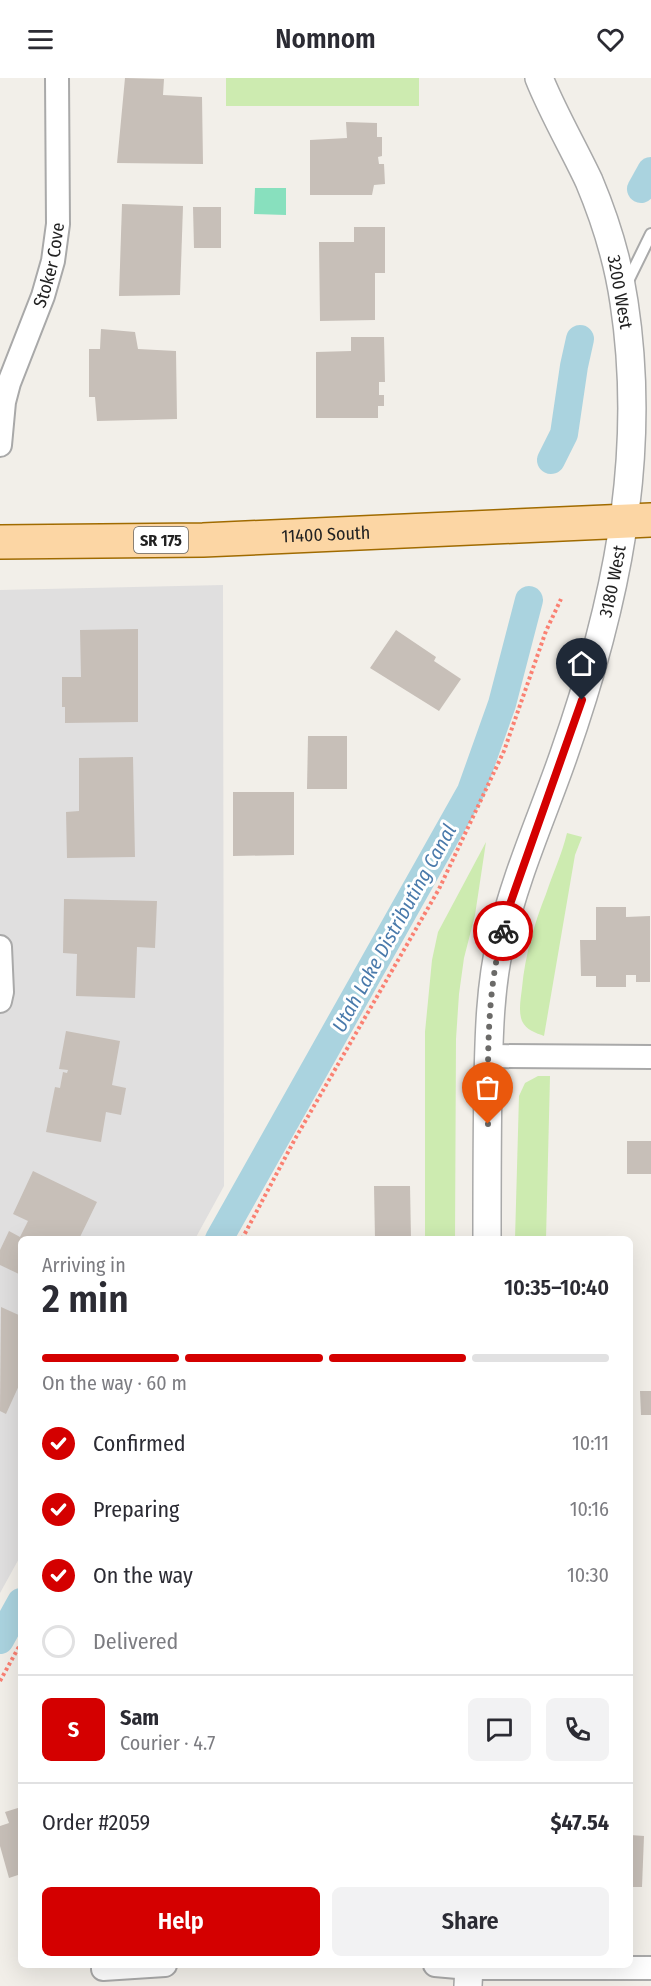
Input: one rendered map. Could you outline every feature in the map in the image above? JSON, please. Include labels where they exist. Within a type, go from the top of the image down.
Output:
[{"type":"main road","name":"11400 South","points":[[0,542],[203,540],[638,521]]},
{"type":"street","name":"Stoker Cove","points":[[0,445],[4,402],[9,383],[43,296],[56,244],[58,224],[57,78]]},
{"type":"street","name":"3200 West","points":[[539,78],[597,204],[614,255],[630,350],[633,398],[632,445],[638,521]]},
{"type":"street","name":"3180 West","points":[[489,1056],[494,969],[509,907],[564,755],[638,521]]},
{"type":"street","points":[[0,947],[2,992],[0,1001]]},
{"type":"street","points":[[487,1236],[489,1056],[651,1057]]},
{"type":"street","points":[[103,1969],[118,1968]]},
{"type":"street","points":[[448,1968],[469,1973],[651,1968]]},
{"type":"lane","points":[[622,294],[651,234]]},
{"type":"path","points":[[244,1236],[296,1139],[439,889],[504,751],[546,631],[561,599]]},
{"type":"path","points":[[0,1681],[18,1648]]},
{"type":"shaded area","points":[[223,585],[224,1186],[197,1236],[18,1236],[18,1560],[0,1593],[0,590]]},
{"type":"green space","points":[[226,78],[419,78],[419,106],[226,106]]},
{"type":"green space","points":[[255,188],[286,188],[286,215],[254,214]]},
{"type":"green space","points":[[567,833],[582,837],[575,855],[544,1036],[526,1027],[522,1021],[520,1013],[525,964],[538,917]]},
{"type":"green space","points":[[486,842],[475,915],[464,958],[459,994],[456,1039],[455,1236],[425,1236],[425,1032],[432,960],[438,932]]},
{"type":"green space","points":[[538,1076],[550,1076],[546,1236],[515,1236],[519,1096],[525,1083]]},
{"type":"building","points":[[125,78],[164,79],[163,95],[202,97],[203,164],[117,163]]},
{"type":"building","points":[[346,122],[377,123],[377,137],[382,137],[382,156],[378,157],[379,164],[384,164],[385,184],[374,185],[372,195],[310,195],[310,140],[347,138]]},
{"type":"building","points":[[122,204],[183,206],[180,295],[119,296]]},
{"type":"building","points":[[193,207],[221,207],[221,248],[194,248]]},
{"type":"building","points":[[354,227],[385,227],[385,273],[375,273],[375,320],[320,321],[319,242],[354,242]]},
{"type":"building","points":[[101,329],[135,332],[138,349],[176,351],[177,419],[97,421],[95,397],[89,397],[89,349],[100,349]]},
{"type":"building","points":[[351,337],[384,337],[385,382],[379,382],[379,395],[384,395],[384,406],[378,406],[378,418],[316,418],[316,352],[351,351]]},
{"type":"building","points":[[138,629],[138,722],[65,723],[65,707],[62,707],[62,677],[81,677],[80,630]]},
{"type":"building","points":[[396,630],[436,657],[434,661],[461,679],[439,711],[370,668]]},
{"type":"building","points":[[308,736],[347,736],[347,789],[307,789]]},
{"type":"building","points":[[133,757],[135,857],[67,858],[66,812],[79,811],[79,758]]},
{"type":"building","points":[[233,792],[294,792],[294,855],[233,856]]},
{"type":"building","points":[[64,899],[157,901],[155,948],[137,947],[135,998],[76,996],[77,954],[63,953]]},
{"type":"building","points":[[596,907],[626,907],[626,917],[650,916],[650,982],[636,982],[636,975],[626,975],[626,987],[596,987],[596,976],[581,976],[580,940],[596,940]]},
{"type":"building","points":[[66,1031],[120,1041],[112,1085],[126,1088],[121,1115],[106,1112],[101,1142],[46,1132],[55,1087],[60,1088],[63,1072],[67,1073],[68,1070],[59,1069]]},
{"type":"building","points":[[627,1141],[651,1141],[651,1174],[627,1174]]},
{"type":"building","points":[[33,1171],[97,1202],[80,1236],[20,1236],[28,1221],[13,1214]]},
{"type":"building","points":[[374,1186],[410,1186],[411,1236],[375,1236]]},
{"type":"building","points":[[9,1231],[18,1236],[18,1274],[0,1265],[0,1250]]},
{"type":"building","points":[[1,1307],[18,1315],[18,1388],[6,1414],[0,1411]]},
{"type":"building","points":[[640,1391],[651,1391],[651,1415],[641,1415]]},
{"type":"building","points":[[18,1808],[18,1875],[9,1878],[0,1846],[0,1826],[9,1823],[5,1812]]},
{"type":"building","points":[[633,1835],[644,1836],[642,1887],[633,1887]]},
{"type":"waterway","name":"Utah Lake Distributing Canal","points":[[641,189],[651,171]]},
{"type":"waterway","name":"Utah Lake Distributing Canal","points":[[551,460],[564,434],[580,339]]},
{"type":"waterway","name":"Utah Lake Distributing Canal","points":[[221,1236],[471,791],[502,704],[529,600]]},
{"type":"waterway","name":"Utah Lake Distributing Canal","points":[[0,1640],[18,1607]]},
{"type":"way so far","points":[[488,1124],[490,1008],[494,969],[503,931]]},
{"type":"route","points":[[503,931],[509,907],[582,700]]}]
